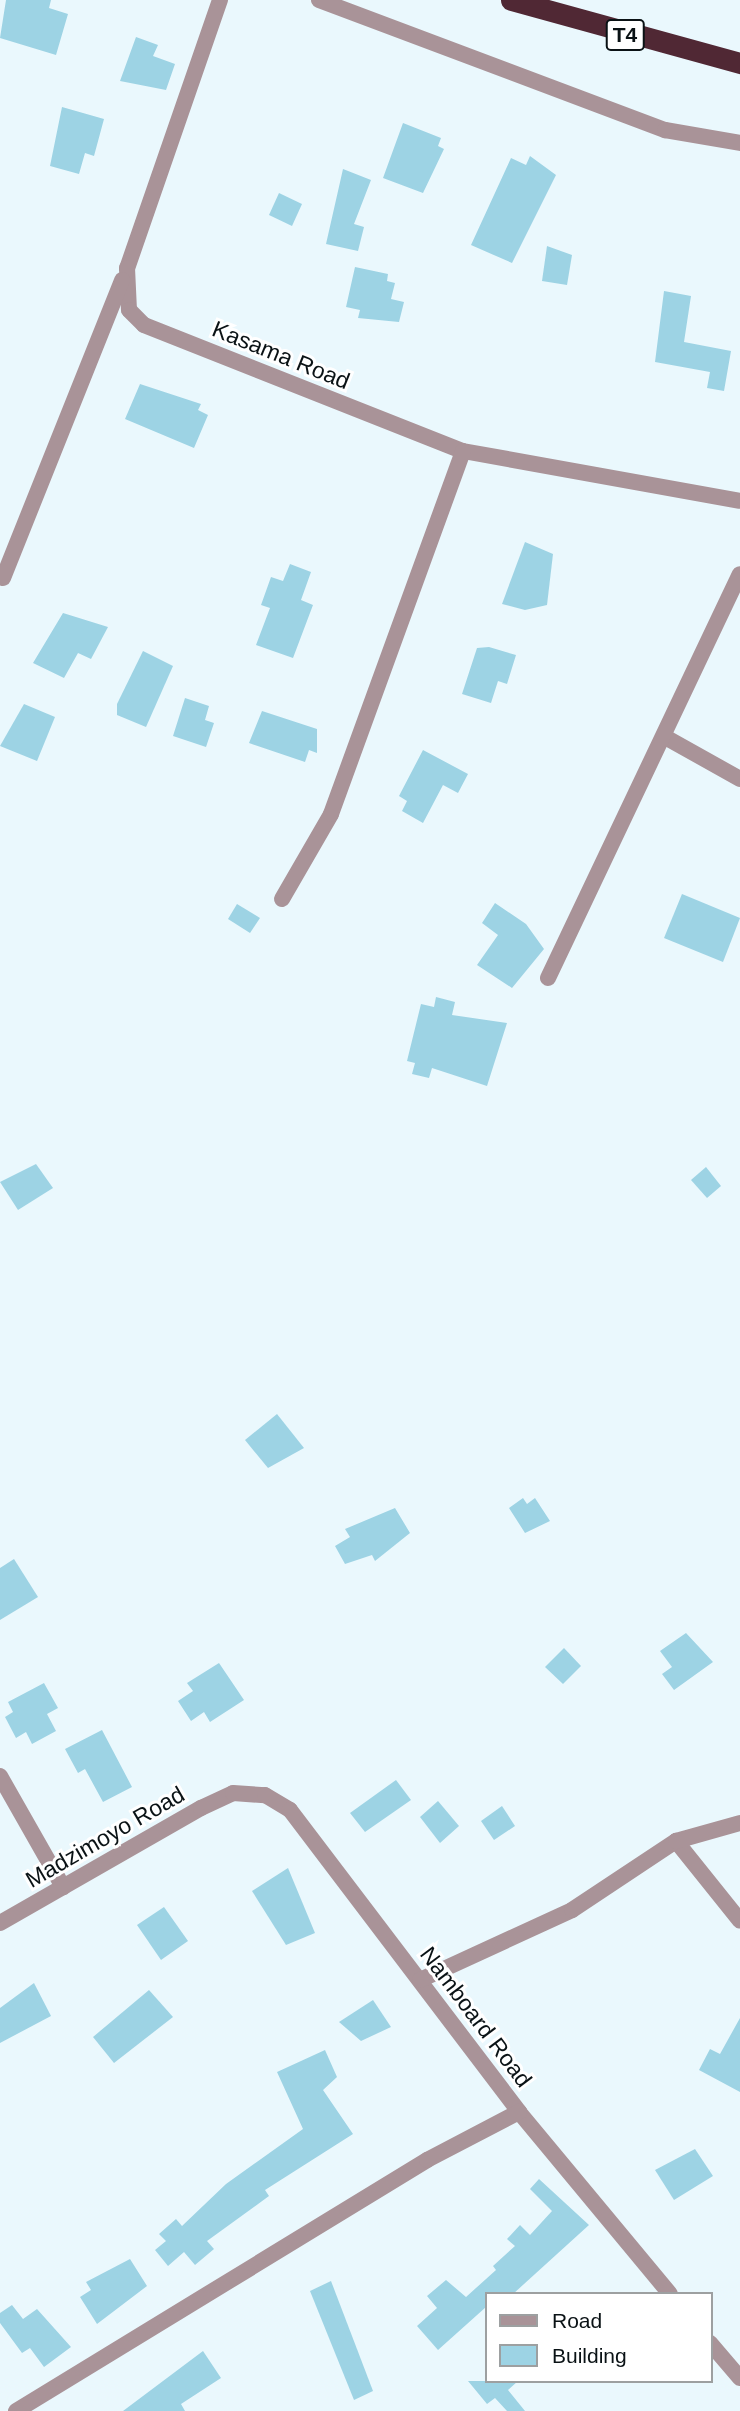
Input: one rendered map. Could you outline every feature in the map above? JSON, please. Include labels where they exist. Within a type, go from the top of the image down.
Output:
[{"type":"highway","name":"T4","points":[[511,0],[740,63]]},
{"type":"street","name":"Kasama Road","points":[[220,0],[127,268],[129,310],[144,325],[463,451],[740,501]]},
{"type":"street","points":[[319,0],[665,130],[740,143]]},
{"type":"street","points":[[4,578],[127,268]]},
{"type":"street","points":[[282,900],[331,814],[463,451]]},
{"type":"street","points":[[548,978],[665,737],[740,574]]},
{"type":"street","points":[[665,737],[740,779]]},
{"type":"street","points":[[0,1776],[63,1887]]},
{"type":"street","name":"Madzimoyo Road","points":[[0,1923],[233,1793]]},
{"type":"street","name":"Namboard Road","points":[[233,1793],[265,1795],[290,1810],[519,2112],[668,2292]]},
{"type":"street","points":[[420,1980],[572,1910],[676,1841],[740,1823]]},
{"type":"street","points":[[676,1841],[740,1921]]},
{"type":"street","points":[[16,2411],[427,2160],[519,2112]]},
{"type":"street","points":[[712,2345],[740,2378]]},
{"type":"street","points":[[0,2409],[6,2411]]},
{"type":"building","points":[[6,0],[51,0],[49,8],[68,14],[56,55],[0,38]]},
{"type":"building","points":[[136,37],[158,45],[153,56],[175,64],[166,90],[120,81]]},
{"type":"building","points":[[62,107],[104,119],[94,156],[85,153],[79,174],[50,166]]},
{"type":"building","points":[[403,123],[441,138],[438,146],[444,149],[423,193],[383,178]]},
{"type":"building","points":[[530,156],[556,175],[512,263],[471,245],[511,158],[526,165]]},
{"type":"building","points":[[343,169],[371,180],[354,224],[364,227],[358,251],[326,244]]},
{"type":"building","points":[[279,193],[302,204],[292,226],[269,215]]},
{"type":"building","points":[[547,246],[572,255],[567,285],[542,281]]},
{"type":"building","points":[[355,267],[388,274],[387,281],[395,283],[391,299],[404,302],[399,322],[358,318],[360,310],[346,307]]},
{"type":"building","points":[[664,291],[691,296],[684,342],[731,351],[724,391],[707,388],[710,372],[655,362]]},
{"type":"building","points":[[140,384],[201,404],[198,410],[208,415],[194,448],[125,419]]},
{"type":"building","points":[[525,542],[553,554],[547,605],[525,610],[502,604]]},
{"type":"building","points":[[290,564],[311,572],[301,600],[313,605],[293,658],[256,645],[270,608],[261,605],[271,577],[283,581]]},
{"type":"building","points":[[63,613],[108,627],[91,659],[78,653],[64,678],[33,663]]},
{"type":"building","points":[[489,647],[516,655],[507,684],[498,681],[491,703],[462,694],[477,648]]},
{"type":"building","points":[[143,651],[173,666],[146,727],[117,715],[117,704]]},
{"type":"building","points":[[185,698],[209,706],[205,720],[214,723],[206,747],[173,736]]},
{"type":"building","points":[[24,704],[55,717],[37,761],[0,746]]},
{"type":"building","points":[[262,711],[317,729],[317,753],[309,750],[305,762],[249,743]]},
{"type":"building","points":[[423,750],[468,774],[458,793],[443,785],[423,823],[402,811],[407,801],[399,796]]},
{"type":"building","points":[[682,894],[740,918],[723,962],[664,938]]},
{"type":"building","points":[[495,903],[526,924],[544,949],[512,988],[477,965],[498,935],[482,923]]},
{"type":"building","points":[[237,904],[260,918],[250,933],[228,919]]},
{"type":"building","points":[[436,997],[455,1002],[452,1015],[507,1023],[487,1086],[432,1068],[429,1078],[412,1074],[415,1063],[407,1061],[421,1004],[434,1007]]},
{"type":"building","points":[[36,1164],[53,1188],[18,1210],[0,1182]]},
{"type":"building","points":[[706,1167],[721,1186],[707,1198],[691,1180]]},
{"type":"building","points":[[277,1414],[304,1448],[268,1468],[245,1440]]},
{"type":"building","points":[[523,1498],[527,1504],[535,1498],[550,1521],[525,1533],[509,1508]]},
{"type":"building","points":[[395,1508],[410,1533],[375,1561],[372,1555],[345,1564],[335,1546],[350,1537],[345,1529]]},
{"type":"building","points":[[14,1559],[38,1597],[0,1620],[0,1568]]},
{"type":"building","points":[[686,1633],[713,1662],[674,1690],[662,1674],[672,1667],[660,1651]]},
{"type":"building","points":[[564,1648],[581,1666],[563,1684],[545,1667]]},
{"type":"building","points":[[219,1663],[244,1700],[210,1722],[204,1712],[191,1721],[178,1701],[193,1691],[187,1683]]},
{"type":"building","points":[[44,1683],[58,1708],[47,1714],[56,1731],[32,1744],[26,1732],[16,1738],[5,1717],[13,1712],[8,1702]]},
{"type":"building","points":[[102,1730],[132,1787],[103,1802],[85,1769],[78,1773],[65,1749]]},
{"type":"building","points":[[396,1780],[411,1800],[365,1832],[350,1813]]},
{"type":"building","points":[[438,1801],[459,1826],[440,1843],[420,1817]]},
{"type":"building","points":[[502,1806],[515,1826],[494,1840],[481,1821]]},
{"type":"building","points":[[288,1868],[315,1933],[286,1945],[252,1891]]},
{"type":"building","points":[[164,1907],[188,1941],[161,1960],[137,1925]]},
{"type":"building","points":[[34,1983],[51,2016],[0,2043],[0,2008]]},
{"type":"building","points":[[149,1990],[173,2017],[114,2063],[93,2037]]},
{"type":"building","points":[[373,2000],[391,2027],[361,2041],[339,2022]]},
{"type":"building","points":[[740,2018],[740,2092],[699,2070],[710,2049],[720,2054]]},
{"type":"building","points":[[325,2050],[337,2077],[323,2090],[353,2134],[265,2190],[269,2196],[207,2241],[214,2249],[195,2265],[184,2252],[168,2266],[155,2250],[166,2241],[159,2234],[176,2219],[182,2226],[226,2184],[303,2129],[277,2072]]},
{"type":"building","points":[[695,2149],[713,2176],[674,2200],[655,2170]]},
{"type":"building","points":[[539,2179],[589,2225],[515,2292],[484,2292],[484,2309],[438,2350],[417,2326],[437,2308],[427,2296],[446,2280],[466,2297],[496,2270],[493,2266],[515,2246],[507,2239],[520,2225],[530,2235],[552,2211],[530,2189]]},
{"type":"building","points":[[130,2259],[147,2286],[97,2324],[80,2297],[91,2290],[86,2282]]},
{"type":"building","points":[[331,2281],[373,2391],[354,2400],[310,2291]]},
{"type":"building","points":[[12,2305],[23,2319],[37,2309],[71,2347],[44,2367],[30,2348],[22,2353],[0,2323],[0,2313]]},
{"type":"building","points":[[203,2351],[221,2378],[181,2404],[185,2411],[123,2411]]},
{"type":"building","points":[[468,2381],[516,2383],[508,2390],[525,2411],[507,2411],[495,2398],[487,2404]]}]
